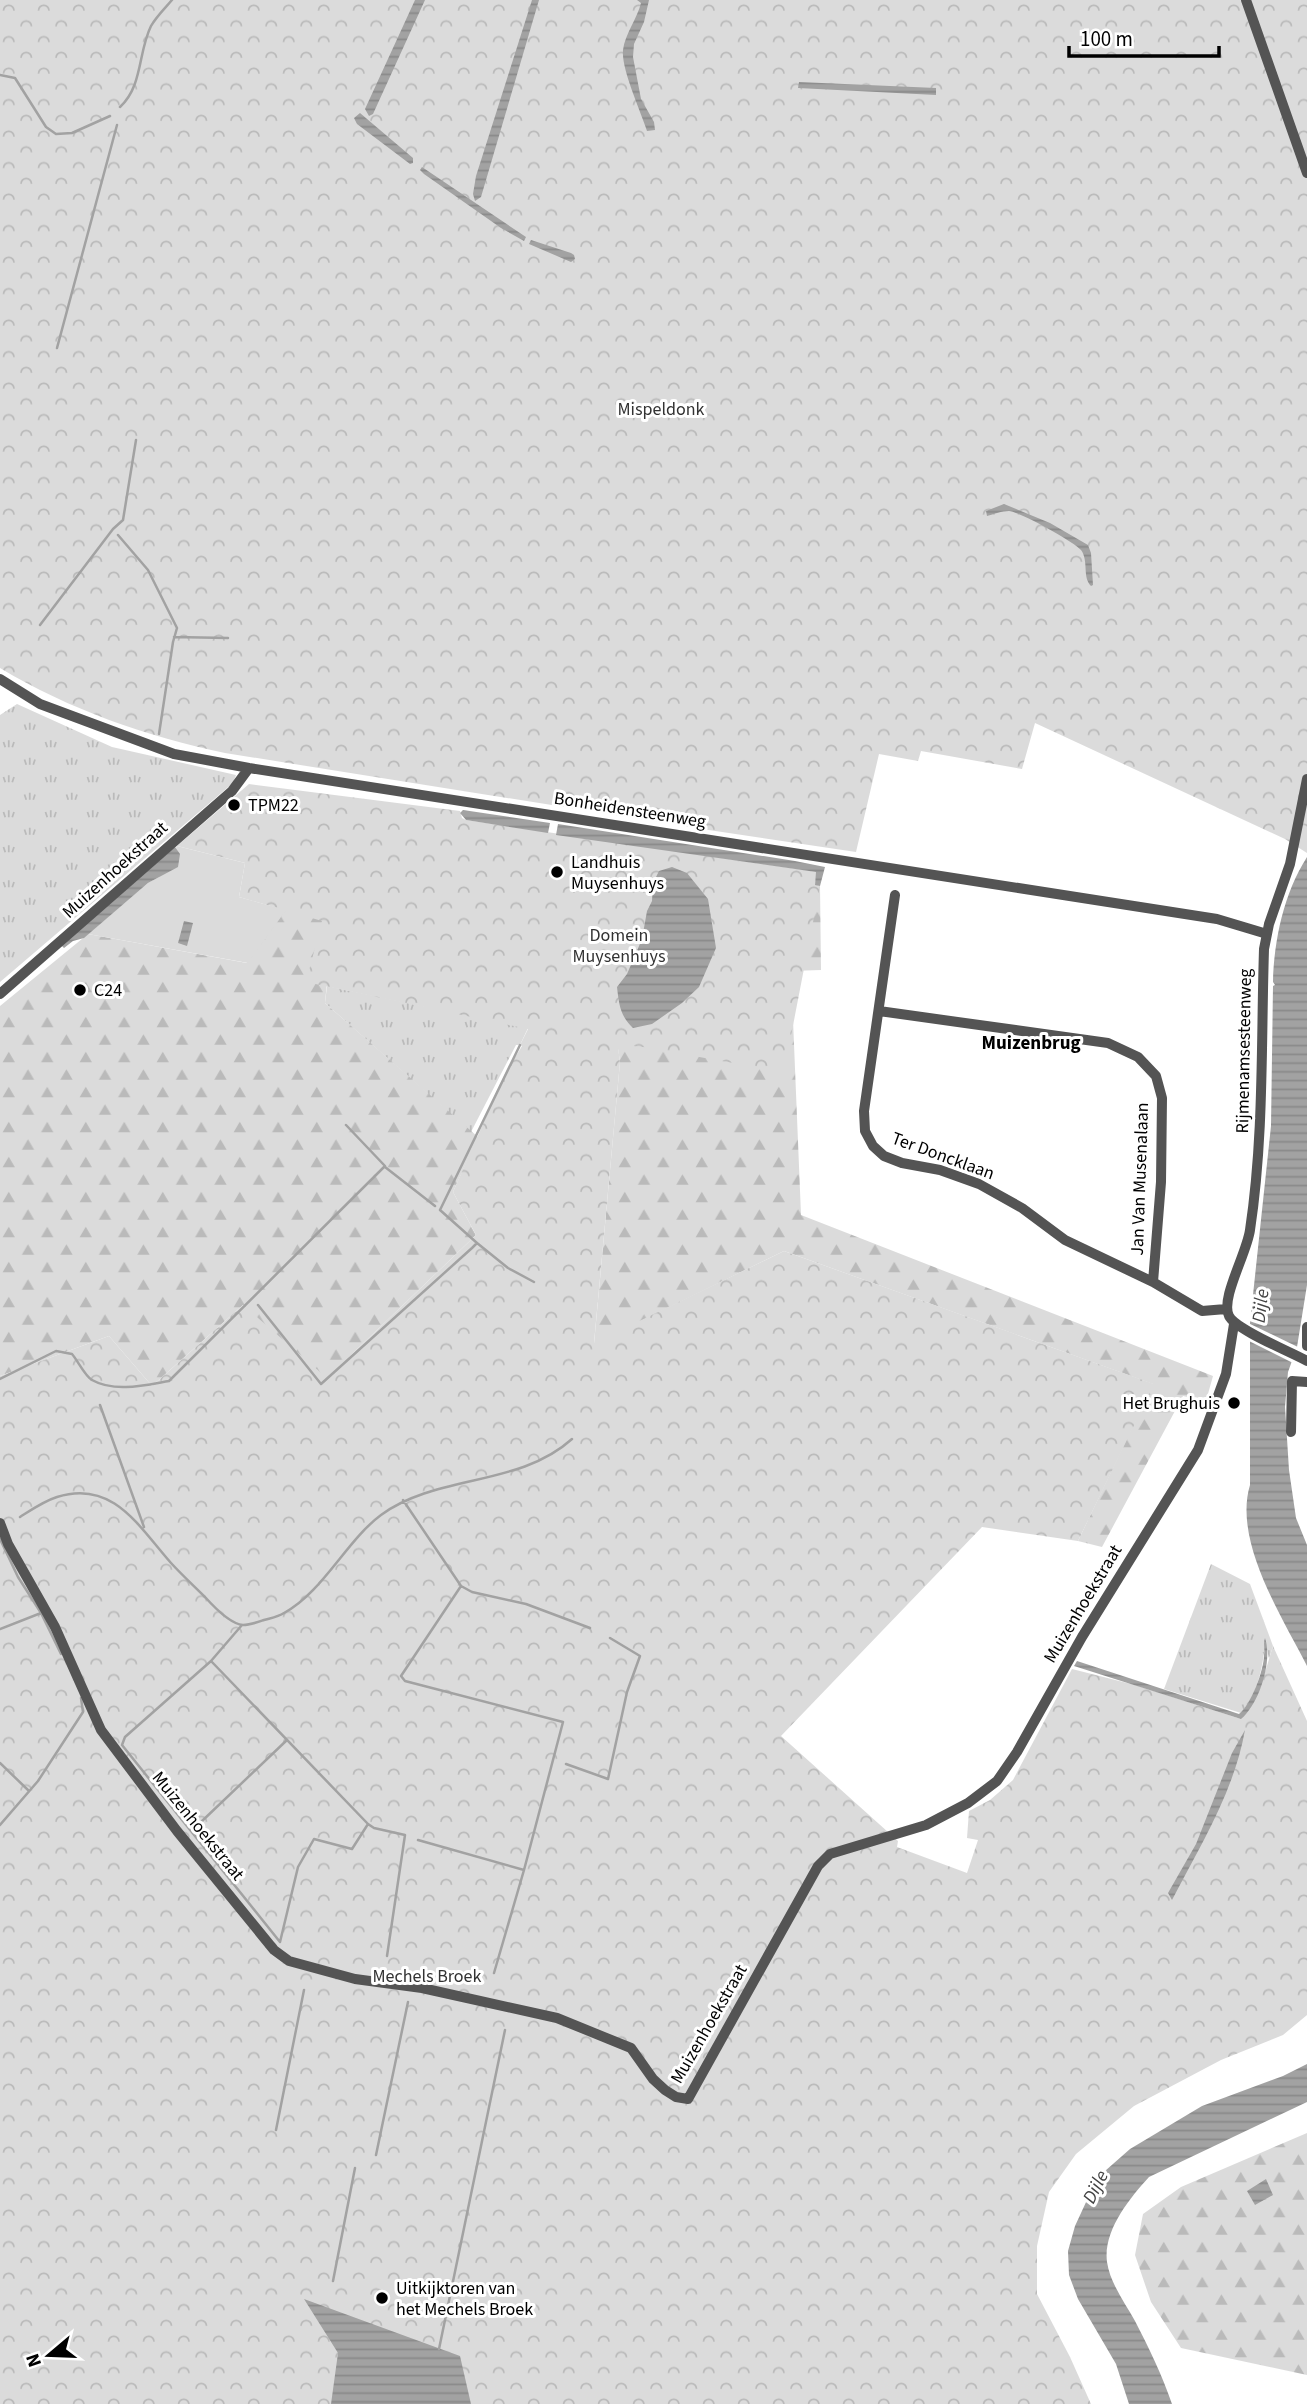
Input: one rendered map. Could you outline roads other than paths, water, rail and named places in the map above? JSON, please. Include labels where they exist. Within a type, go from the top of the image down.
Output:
[{"type":"street","points":[[1246,0],[1307,173]]},
{"type":"street","name":"Bonheidensteenweg","points":[[0,679],[40,704],[174,754],[249,768],[1217,919],[1267,934]]},
{"type":"street","name":"Muizenhoekstraat","points":[[0,994],[239,784],[249,768]]},
{"type":"street","name":"Rijmenamsesteenweg","points":[[1226,1309],[1250,1233],[1261,1131],[1264,948],[1290,864],[1307,779]]},
{"type":"street","name":"Ter Doncklaan","points":[[895,895],[864,1111],[865,1131],[873,1146],[884,1156],[902,1163],[940,1170],[979,1184],[1022,1208],[1065,1240],[1153,1282],[1202,1311],[1226,1309]]},
{"type":"street","name":"Jan Van Musenalaan","points":[[879,1011],[1108,1043],[1138,1057],[1156,1076],[1162,1098],[1161,1182],[1153,1282]]},
{"type":"street","points":[[1226,1309],[1239,1326],[1305,1355],[1307,1327]]},
{"type":"street","name":"Muizenhoekstraat","points":[[0,1523],[8,1544],[55,1627],[102,1730],[170,1821],[274,1950],[289,1961],[355,1979],[422,1988],[557,2018],[631,2048],[653,2079],[665,2090],[676,2097],[688,2098],[818,1866],[830,1854],[926,1825],[968,1803],[997,1781],[1198,1450],[1222,1386],[1239,1326]]},
{"type":"street","points":[[1291,1432],[1292,1381],[1301,1381]]},
{"type":"water","points":[[415,0],[425,0],[373,114],[369,116],[365,109]]},
{"type":"water","points":[[532,0],[539,0],[481,197],[475,201],[473,194],[476,176]]},
{"type":"water","points":[[637,0],[649,0],[644,22],[634,44],[633,57],[641,99],[654,122],[655,130],[647,131],[623,58],[624,44],[641,3]]},
{"type":"water","points":[[799,82],[936,88],[936,95],[798,88]]},
{"type":"water","points":[[360,113],[413,158],[413,163],[410,164],[357,124],[354,118]]},
{"type":"water","points":[[422,167],[526,237],[524,241],[424,174],[420,170]]},
{"type":"water","points":[[531,240],[571,253],[575,259],[571,262],[529,244]]},
{"type":"water","points":[[1004,504],[1050,523],[1088,545],[1093,585],[1088,582],[1081,550],[1068,540],[1035,521],[1009,511],[987,516],[986,511]]},
{"type":"water","points":[[463,810],[550,823],[548,833],[466,820],[460,813]]},
{"type":"water","points":[[558,824],[825,867],[820,886],[815,885],[816,872],[556,835]]},
{"type":"water","points":[[175,847],[180,854],[178,867],[148,883],[84,938],[73,941],[64,948],[61,945]]},
{"type":"water","name":"Dijle","points":[[1307,857],[1307,1285],[1297,1347],[1288,1372],[1285,1407],[1289,1470],[1296,1518],[1307,1545],[1307,1666],[1263,1578],[1248,1530],[1247,1507],[1250,1485],[1250,1323],[1271,1126],[1274,966],[1286,901]]},
{"type":"water","points":[[672,867],[687,873],[708,899],[716,948],[699,987],[652,1024],[633,1028],[623,1014],[617,987],[627,974],[642,939],[647,911],[652,901],[653,883],[659,871]]},
{"type":"water","points":[[184,921],[193,923],[187,946],[178,943]]},
{"type":"water","points":[[1265,1638],[1267,1658],[1263,1682],[1248,1712],[1241,1719],[1074,1666],[1077,1661],[1239,1714],[1248,1703],[1259,1678]]},
{"type":"water","points":[[1245,1730],[1240,1753],[1224,1797],[1172,1900],[1168,1893],[1196,1844],[1232,1753]]},
{"type":"water","name":"Dijle","points":[[1307,2064],[1307,2102],[1149,2177],[1133,2195],[1113,2227],[1107,2250],[1109,2270],[1150,2351],[1172,2404],[1129,2404],[1116,2364],[1078,2299],[1069,2275],[1068,2251],[1075,2226],[1087,2200],[1105,2171],[1130,2149],[1202,2106],[1283,2076]]},
{"type":"water","points":[[1266,2179],[1273,2195],[1255,2205],[1247,2191]]},
{"type":"water","points":[[304,2299],[460,2356],[471,2404],[331,2404],[338,2353]]},
{"type":"waterway","points":[[120,107],[133,89],[151,26],[172,0]]},
{"type":"waterway","points":[[0,75],[15,78],[46,127],[56,134],[72,133],[110,116]]},
{"type":"waterway","points":[[57,348],[117,125]]},
{"type":"waterway","points":[[40,625],[113,529],[123,520],[136,440]]},
{"type":"waterway","points":[[118,535],[148,570],[177,628],[159,734]]},
{"type":"waterway","points":[[174,637],[228,638]]},
{"type":"waterway","points":[[258,1305],[321,1384],[472,1248],[477,1243],[440,1210],[520,1045]]},
{"type":"waterway","points":[[0,1379],[56,1351],[72,1354],[89,1378],[101,1384],[130,1387],[169,1381],[385,1166],[346,1125]]},
{"type":"waterway","points":[[385,1167],[435,1206]]},
{"type":"waterway","points":[[477,1243],[508,1268],[534,1282]]},
{"type":"waterway","points":[[100,1405],[144,1527]]},
{"type":"waterway","points":[[20,1517],[52,1499],[77,1493],[109,1500],[136,1522],[171,1563],[218,1610],[233,1622],[243,1625],[279,1616],[298,1604],[369,1526],[403,1502],[528,1465],[551,1454],[572,1439]]},
{"type":"waterway","points":[[403,1500],[461,1586],[401,1676],[405,1681],[563,1722],[524,1870]]},
{"type":"waterway","points":[[0,1539],[18,1577],[41,1613]]},
{"type":"waterway","points":[[461,1586],[472,1592],[526,1604],[590,1628]]},
{"type":"waterway","points":[[0,1629],[41,1613],[61,1654]]},
{"type":"waterway","points":[[242,1625],[211,1661],[368,1824],[374,1828],[405,1835],[387,1956]]},
{"type":"waterway","points":[[566,1764],[608,1779],[627,1692],[640,1656],[610,1638]]},
{"type":"waterway","points":[[211,1661],[125,1737],[122,1745],[280,1942],[298,1867],[314,1839],[352,1849],[368,1824]]},
{"type":"waterway","points":[[0,1825],[38,1781],[83,1712],[81,1698]]},
{"type":"waterway","points":[[201,1822],[287,1740]]},
{"type":"waterway","points":[[0,1763],[28,1790]]},
{"type":"waterway","points":[[418,1840],[524,1870],[494,1973]]},
{"type":"waterway","points":[[276,2130],[304,1990]]},
{"type":"waterway","points":[[376,2155],[408,2002]]},
{"type":"waterway","points":[[439,2349],[505,2030]]},
{"type":"waterway","points":[[333,2281],[355,2168]]},
{"type":"place","name":"TPM22","points":[[234,805]]},
{"type":"place","name":"Landhuis Muysenhuys","points":[[557,872]]},
{"type":"place","name":"C24","points":[[80,990]]},
{"type":"place","name":"Het Brughuis","points":[[1234,1403]]},
{"type":"place","name":"Uitkijktoren van het Mechels Broek","points":[[382,2298]]},
{"type":"district","name":"Muizenbrug","points":[[1031,1043]]},
{"type":"park label","name":"Mispeldonk","points":[[661,409]]},
{"type":"park label","name":"Domein Muysenhuys","points":[[619,946]]},
{"type":"park label","name":"Mechels Broek","points":[[427,1976]]}]
